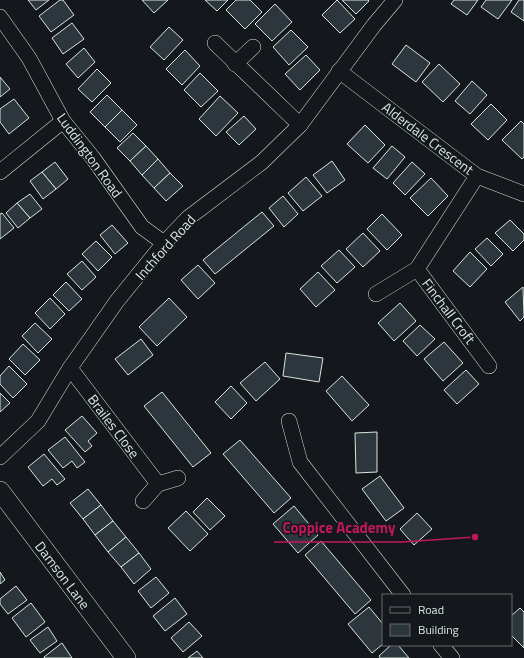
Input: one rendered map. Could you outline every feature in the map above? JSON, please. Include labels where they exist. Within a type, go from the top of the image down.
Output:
[{"type":"street","name":"Inchford Road","points":[[0,456],[38,421],[70,368],[118,301],[164,243],[188,218],[262,162],[300,125],[339,71],[395,0]]},
{"type":"street","name":"Luddington Road","points":[[0,18],[29,58],[63,121],[93,158],[142,227],[164,243]]},
{"type":"street","points":[[215,42],[235,64],[300,125]]},
{"type":"street","points":[[235,64],[253,47]]},
{"type":"street","name":"Alderdale Crescent","points":[[339,71],[477,176],[524,194]]},
{"type":"street","points":[[0,172],[63,121]]},
{"type":"street","name":"Finchall Croft","points":[[477,176],[417,269],[489,366]]},
{"type":"street","points":[[376,294],[417,269]]},
{"type":"street","name":"Brailes Close","points":[[70,368],[158,484]]},
{"type":"street","points":[[289,421],[300,462],[402,594]]},
{"type":"street","points":[[143,501],[158,484],[178,478]]},
{"type":"street","name":"Damson Lane","points":[[0,492],[126,658]]},
{"type":"street","points":[[443,646],[452,658]]},
{"type":"building","points":[[28,0],[49,0],[36,10]]},
{"type":"building","points":[[60,0],[63,0],[74,15],[51,32],[39,16]]},
{"type":"building","points":[[142,0],[168,0],[154,13]]},
{"type":"building","points":[[205,0],[228,0],[217,11]]},
{"type":"building","points":[[236,0],[250,0],[262,12],[245,29],[226,10]]},
{"type":"building","points":[[337,0],[355,19],[340,33],[322,15]]},
{"type":"building","points":[[342,0],[368,0],[369,1],[356,14]]},
{"type":"building","points":[[454,0],[478,0],[467,15],[451,4]]},
{"type":"building","points":[[486,0],[512,0],[498,19],[481,7]]},
{"type":"building","points":[[519,0],[524,0],[524,21],[511,12]]},
{"type":"building","points":[[275,4],[292,22],[272,41],[255,24]]},
{"type":"building","points":[[72,23],[84,39],[63,54],[52,38]]},
{"type":"building","points":[[169,27],[183,40],[164,60],[150,47]]},
{"type":"building","points":[[291,30],[308,47],[289,65],[273,47]]},
{"type":"building","points":[[406,45],[430,63],[416,82],[392,64]]},
{"type":"building","points":[[84,48],[95,62],[78,78],[66,64]]},
{"type":"building","points":[[185,50],[200,66],[182,85],[166,69]]},
{"type":"building","points":[[306,55],[320,70],[300,90],[285,74]]},
{"type":"building","points":[[439,64],[460,84],[443,102],[422,82]]},
{"type":"building","points":[[97,69],[111,83],[92,102],[78,89]]},
{"type":"building","points":[[200,73],[218,91],[201,107],[184,90]]},
{"type":"building","points":[[0,77],[10,89],[0,97]]},
{"type":"building","points":[[472,81],[487,95],[470,114],[455,101]]},
{"type":"building","points":[[107,95],[122,110],[105,127],[90,112]]},
{"type":"building","points":[[220,96],[238,113],[216,136],[199,119]]},
{"type":"building","points":[[14,99],[29,118],[9,134],[0,122],[0,109]]},
{"type":"building","points":[[491,104],[507,120],[488,140],[471,124]]},
{"type":"building","points":[[122,110],[137,125],[120,142],[105,127]]},
{"type":"building","points":[[244,116],[256,129],[239,145],[226,132]]},
{"type":"building","points":[[521,121],[524,124],[524,157],[522,159],[502,140]]},
{"type":"building","points":[[365,125],[385,145],[368,163],[347,144]]},
{"type":"building","points":[[133,133],[146,146],[130,161],[117,148]]},
{"type":"building","points":[[146,146],[158,159],[142,175],[130,161]]},
{"type":"building","points":[[392,146],[405,157],[387,179],[373,168]]},
{"type":"building","points":[[158,159],[170,173],[154,188],[142,175]]},
{"type":"building","points":[[332,161],[345,180],[327,193],[313,175]]},
{"type":"building","points":[[55,162],[68,179],[56,189],[42,172]]},
{"type":"building","points":[[412,162],[425,174],[405,195],[393,183]]},
{"type":"building","points":[[42,172],[56,189],[43,199],[30,181]]},
{"type":"building","points":[[170,173],[183,186],[166,201],[154,188]]},
{"type":"building","points":[[306,177],[322,196],[303,211],[288,193]]},
{"type":"building","points":[[431,178],[448,196],[428,216],[410,198]]},
{"type":"building","points":[[30,194],[42,209],[30,218],[17,203]]},
{"type":"building","points":[[283,196],[298,214],[284,227],[269,208]]},
{"type":"building","points":[[17,203],[30,218],[18,228],[6,213]]},
{"type":"building","points":[[262,212],[274,226],[215,274],[203,260]]},
{"type":"building","points":[[2,213],[14,228],[0,239],[0,214]]},
{"type":"building","points":[[382,214],[402,235],[387,250],[367,229]]},
{"type":"building","points":[[510,220],[524,234],[524,240],[513,251],[495,233]]},
{"type":"building","points":[[112,225],[128,243],[115,254],[100,235]]},
{"type":"building","points":[[363,233],[380,251],[363,267],[346,249]]},
{"type":"building","points":[[487,238],[503,254],[491,266],[475,249]]},
{"type":"building","points":[[96,241],[112,257],[98,271],[82,254]]},
{"type":"building","points":[[339,250],[355,267],[337,283],[321,266]]},
{"type":"building","points":[[470,252],[487,269],[470,287],[453,271]]},
{"type":"building","points":[[82,261],[96,277],[82,290],[67,274]]},
{"type":"building","points":[[198,265],[215,283],[198,299],[181,280]]},
{"type":"building","points":[[318,272],[335,290],[316,307],[300,289]]},
{"type":"building","points":[[66,282],[82,299],[69,311],[53,295]]},
{"type":"building","points":[[523,287],[524,317],[520,321],[505,302]]},
{"type":"building","points":[[50,298],[65,314],[50,329],[35,313]]},
{"type":"building","points":[[169,298],[187,317],[157,346],[139,327]]},
{"type":"building","points":[[400,303],[416,321],[394,341],[378,323]]},
{"type":"building","points":[[35,323],[52,339],[38,353],[22,336]]},
{"type":"building","points":[[420,325],[435,339],[417,356],[403,341]]},
{"type":"building","points":[[141,339],[153,355],[128,375],[115,359]]},
{"type":"building","points":[[444,342],[463,363],[443,381],[424,359]]},
{"type":"building","points":[[23,344],[40,360],[25,375],[9,359]]},
{"type":"building","points":[[286,353],[323,358],[319,382],[283,376]]},
{"type":"building","points":[[265,362],[280,379],[256,401],[240,383]]},
{"type":"building","points":[[9,366],[27,384],[13,398],[0,384],[0,376]]},
{"type":"building","points":[[466,370],[479,384],[457,404],[444,390]]},
{"type":"building","points":[[342,376],[369,405],[352,421],[326,391]]},
{"type":"building","points":[[231,386],[247,403],[231,419],[215,402]]},
{"type":"building","points":[[162,392],[211,453],[193,467],[144,406]]},
{"type":"building","points":[[0,393],[10,403],[0,412]]},
{"type":"building","points":[[82,416],[97,433],[88,441],[92,446],[85,452],[65,430]]},
{"type":"building","points":[[377,432],[377,472],[356,473],[355,433]]},
{"type":"building","points":[[65,437],[85,462],[77,468],[72,461],[63,468],[48,450]]},
{"type":"building","points":[[240,440],[291,498],[274,513],[223,454]]},
{"type":"building","points":[[44,454],[65,479],[57,485],[52,479],[43,486],[28,467]]},
{"type":"building","points":[[380,476],[404,508],[386,521],[362,489]]},
{"type":"building","points":[[88,489],[101,505],[83,519],[70,503]]},
{"type":"building","points":[[207,498],[225,516],[210,530],[193,512]]},
{"type":"building","points":[[101,505],[113,521],[95,535],[83,519]]},
{"type":"building","points":[[294,506],[318,535],[298,553],[273,524]]},
{"type":"building","points":[[186,511],[208,534],[190,551],[168,528]]},
{"type":"building","points":[[417,513],[432,529],[414,545],[400,529]]},
{"type":"building","points":[[113,521],[126,537],[108,552],[95,535]]},
{"type":"building","points":[[126,537],[139,553],[121,567],[108,552]]},
{"type":"building","points":[[321,541],[371,600],[355,614],[305,555]]},
{"type":"building","points":[[139,553],[151,569],[134,584],[121,567]]},
{"type":"building","points":[[0,572],[5,580],[0,584]]},
{"type":"building","points":[[156,577],[169,593],[151,608],[138,591]]},
{"type":"building","points":[[16,586],[27,600],[8,614],[0,604],[0,599]]},
{"type":"building","points":[[175,598],[187,614],[165,631],[153,616]]},
{"type":"building","points":[[31,603],[45,622],[26,637],[12,618]]},
{"type":"building","points":[[369,607],[382,623],[382,645],[372,653],[348,624]]},
{"type":"building","points":[[520,608],[524,612],[524,648],[512,636],[512,615]]},
{"type":"building","points":[[189,622],[202,636],[183,652],[171,638]]},
{"type":"building","points":[[48,627],[57,641],[40,653],[30,640]]},
{"type":"building","points":[[62,643],[72,658],[44,658],[44,657]]},
{"type":"building","points":[[390,646],[399,646],[409,658],[380,658],[379,656]]},
{"type":"building","points":[[197,651],[203,658],[188,658]]},
{"type":"place","name":"Coppice Academy","points":[[475,537]]}]
